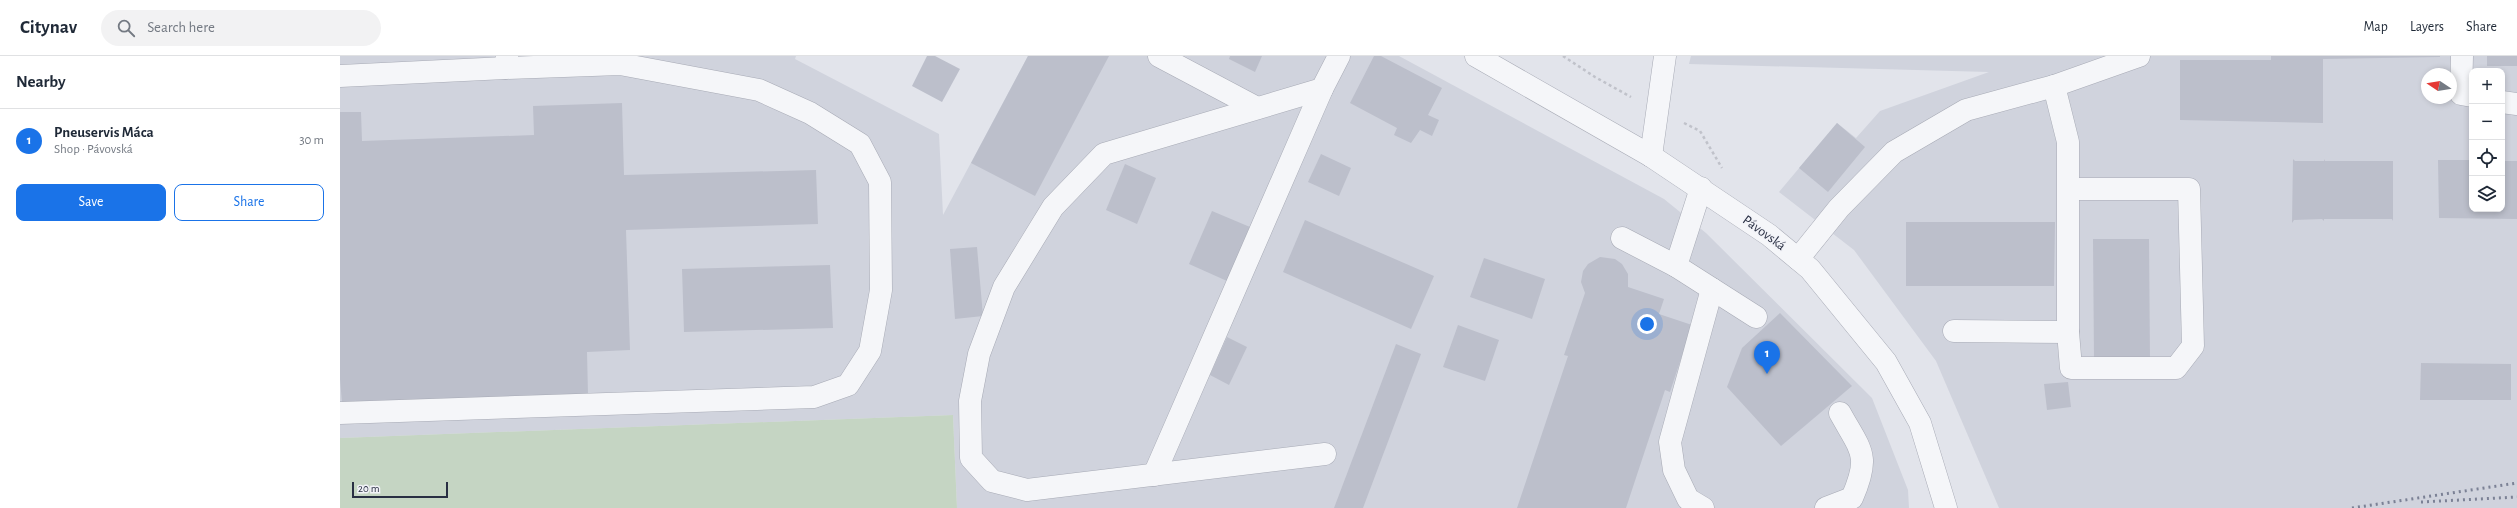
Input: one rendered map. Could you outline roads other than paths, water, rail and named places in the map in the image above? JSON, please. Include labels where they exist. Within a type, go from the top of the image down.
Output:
[{"type":"street","points":[[1159,56],[1257,108]]},
{"type":"street","points":[[1154,475],[1322,89],[1339,56]]},
{"type":"street","name":"Pávovská","points":[[1476,56],[1651,156],[1769,235],[1810,269],[1886,362],[1920,423],[1946,508]]},
{"type":"street","points":[[1651,156],[1665,56]]},
{"type":"street","points":[[1798,259],[1839,208],[1894,152],[1966,110],[2054,86],[2140,56]]},
{"type":"street","points":[[2462,56],[2461,94],[2469,95]]},
{"type":"street","points":[[340,76],[506,62],[620,64],[760,90],[810,113],[860,144],[880,182],[881,290],[870,351],[848,385],[814,397],[340,413]]},
{"type":"street","points":[[2054,86],[2068,142],[2068,332],[2071,368],[2176,368],[2194,346],[2189,189],[2069,189]]},
{"type":"street","points":[[1322,89],[1104,154],[1053,207],[1004,287],[978,354],[970,401],[971,458],[992,481],[1027,490],[1325,454]]},
{"type":"street","points":[[2505,102],[2517,104]]},
{"type":"street","points":[[1676,266],[1700,188]]},
{"type":"street","points":[[1622,238],[1676,266],[1756,317]]},
{"type":"street","points":[[1703,508],[1688,499],[1674,470],[1670,442],[1712,289]]},
{"type":"street","points":[[1954,331],[2068,332]]},
{"type":"street","points":[[1826,508],[1852,498],[1860,479],[1864,455],[1840,413]]},
{"type":"railway","points":[[2352,508],[2517,483]]},
{"type":"railway","points":[[2421,502],[2517,497]]},
{"type":"place","name":"Pneuservis Máca","points":[[1767,374]]}]
